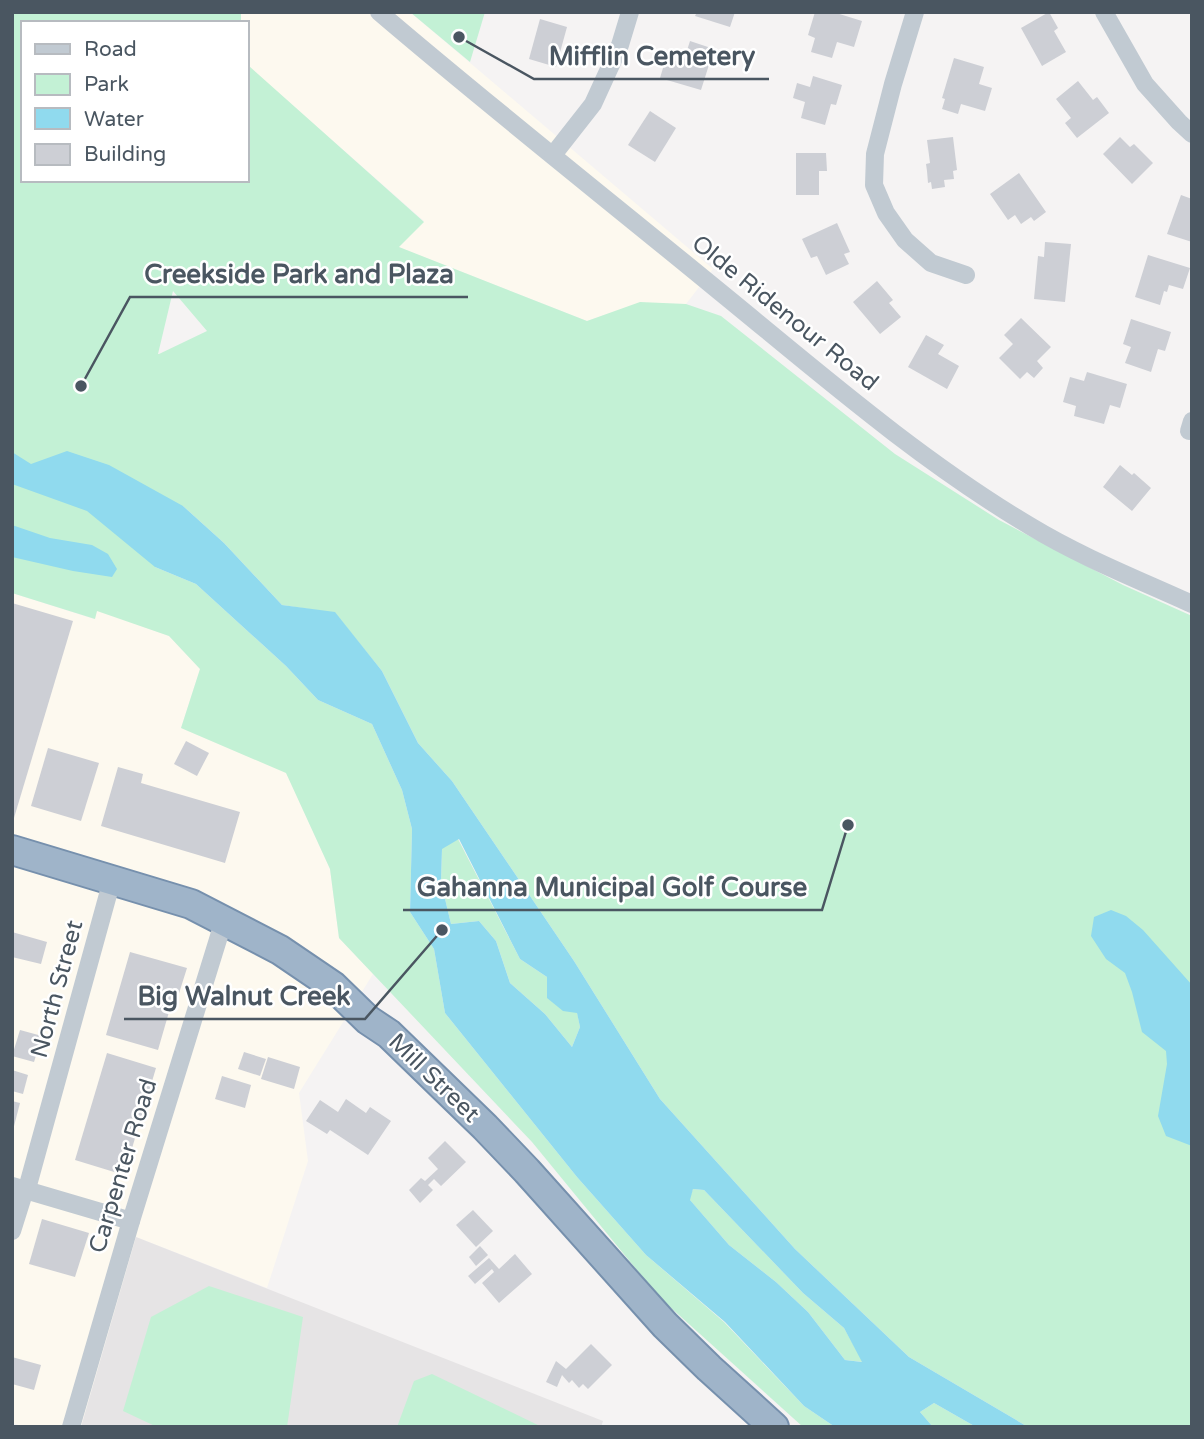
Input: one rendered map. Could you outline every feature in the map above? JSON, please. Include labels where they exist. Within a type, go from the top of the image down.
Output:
[{"type":"highway","name":"Mill Street","points":[[12,850],[191,904],[280,950],[333,986],[368,1020],[389,1034],[468,1110],[666,1325],[774,1427]]},
{"type":"street","name":"Olde Ridenour Road","points":[[379,12],[826,378],[947,473],[1031,527],[1192,604]]},
{"type":"street","points":[[554,155],[593,104],[620,46],[630,12]]},
{"type":"street","points":[[915,12],[875,154],[874,185],[886,214],[905,240],[932,263],[967,275]]},
{"type":"street","points":[[1104,12],[1145,84],[1192,134]]},
{"type":"street","name":"North Street","points":[[12,1231],[19,1188],[35,1160],[112,880]]},
{"type":"street","name":"Carpenter Road","points":[[71,1427],[223,920]]},
{"type":"street","points":[[19,1188],[131,1222]]},
{"type":"shaded area","points":[[240,12],[410,12],[713,269],[686,304],[640,303],[587,321],[398,247],[424,221],[248,66],[248,21],[241,21]]},
{"type":"shaded area","points":[[12,593],[94,619],[97,610],[169,636],[200,669],[181,728],[286,772],[330,869],[339,938],[373,974],[299,1093],[308,1161],[267,1288],[136,1237],[81,1427],[25,1427],[12,1423]]},
{"type":"shaded area","points":[[136,1237],[603,1421],[601,1427],[81,1427]]},
{"type":"green space","points":[[12,12],[241,12],[241,21],[21,21],[21,182],[248,182],[248,61],[249,66],[424,222],[399,247],[587,321],[640,302],[686,304],[721,316],[895,454],[999,520],[1123,585],[1192,616],[1192,1427],[1028,1427],[909,1357],[795,1249],[660,1099],[574,961],[452,781],[418,743],[382,671],[335,613],[282,605],[224,543],[183,506],[155,567],[196,584],[286,666],[318,700],[372,724],[402,790],[412,829],[410,912],[434,949],[445,1013],[577,1177],[646,1255],[724,1322],[804,1406],[835,1427],[803,1427],[659,1297],[532,1142],[339,938],[330,869],[286,773],[181,728],[200,669],[169,636],[97,611],[95,619],[12,593]],"holes":[[[173,291],[207,331],[158,354]]]},
{"type":"green space","points":[[410,12],[485,12],[470,62]]},
{"type":"green space","points":[[458,839],[520,959],[547,977],[577,1012],[580,1027],[572,1047],[545,1014],[510,983],[496,941],[479,921],[451,924],[441,882],[442,848]]},
{"type":"green space","points":[[693,1189],[704,1190],[803,1293],[844,1328],[863,1362],[845,1360],[808,1312],[776,1282],[729,1245],[689,1199]]},
{"type":"green space","points":[[209,1286],[303,1317],[287,1427],[157,1427],[123,1411],[151,1317]]},
{"type":"green space","points":[[432,1374],[542,1427],[397,1427],[414,1381]]},
{"type":"green space","points":[[934,1403],[976,1427],[933,1427],[920,1412]]},
{"type":"water","points":[[67,451],[109,465],[183,506],[224,543],[282,605],[335,612],[382,671],[418,743],[452,781],[574,961],[660,1099],[795,1249],[909,1357],[1028,1427],[976,1427],[934,1403],[920,1412],[933,1427],[835,1427],[804,1406],[725,1322],[646,1255],[577,1177],[445,1013],[434,949],[410,912],[412,829],[402,790],[372,724],[318,700],[286,666],[196,584],[155,567],[87,511],[12,484],[12,452],[31,464]],"holes":[[[459,839],[520,959],[547,977],[547,998],[563,1011],[577,1013],[580,1027],[572,1047],[545,1014],[510,983],[496,941],[479,921],[451,924],[441,882],[442,849]],[[693,1189],[704,1190],[803,1293],[844,1328],[862,1362],[845,1360],[808,1312],[776,1282],[729,1245],[690,1200]]]},
{"type":"water","points":[[12,525],[50,538],[92,545],[108,554],[117,569],[112,577],[12,557]]},
{"type":"water","points":[[1111,910],[1126,916],[1143,930],[1192,985],[1192,1146],[1166,1136],[1158,1116],[1167,1064],[1166,1051],[1142,1032],[1125,973],[1106,959],[1091,936],[1094,917]]},
{"type":"building","points":[[697,12],[735,12],[730,27],[695,16]]},
{"type":"building","points":[[815,12],[833,12],[862,21],[854,47],[837,42],[832,58],[811,52],[815,38],[808,35]]},
{"type":"building","points":[[1049,12],[1058,28],[1054,31],[1066,52],[1042,66],[1021,28]]},
{"type":"building","points":[[540,19],[567,27],[556,67],[529,59]]},
{"type":"building","points":[[690,41],[714,49],[701,90],[660,78],[666,58],[683,63]]},
{"type":"building","points":[[954,58],[984,67],[979,84],[992,88],[985,111],[961,104],[958,114],[942,109],[945,99],[942,98]]},
{"type":"building","points":[[813,76],[842,85],[836,105],[831,104],[825,125],[801,118],[805,102],[793,98],[797,83],[810,87]]},
{"type":"building","points":[[1078,81],[1093,100],[1097,97],[1109,113],[1077,138],[1065,123],[1071,118],[1056,99]]},
{"type":"building","points":[[650,111],[676,128],[655,162],[628,145]]},
{"type":"building","points":[[953,137],[957,170],[953,171],[954,179],[944,180],[945,187],[932,189],[931,182],[928,183],[926,164],[930,163],[927,140]]},
{"type":"building","points":[[1120,137],[1130,147],[1134,144],[1153,163],[1132,184],[1103,154]]},
{"type":"building","points":[[796,153],[826,153],[827,171],[819,171],[819,195],[796,195]]},
{"type":"building","points":[[1019,173],[1046,212],[1034,221],[1031,217],[1021,224],[1015,215],[1008,220],[990,194]]},
{"type":"building","points":[[1181,195],[1192,199],[1192,242],[1167,234]]},
{"type":"building","points":[[837,223],[850,252],[844,254],[849,264],[826,275],[817,256],[811,258],[802,239]]},
{"type":"building","points":[[1045,242],[1071,244],[1065,302],[1034,299],[1038,256],[1044,257]]},
{"type":"building","points":[[1148,255],[1190,268],[1183,289],[1169,285],[1160,305],[1135,297]]},
{"type":"building","points":[[877,281],[893,300],[889,303],[901,317],[880,334],[853,302]]},
{"type":"building","points":[[1021,318],[1051,347],[1037,361],[1043,368],[1034,378],[1027,372],[1020,379],[999,358],[1013,344],[1004,335]]},
{"type":"building","points":[[1131,319],[1171,332],[1165,351],[1158,349],[1151,372],[1125,363],[1131,347],[1123,344]]},
{"type":"building","points":[[926,335],[944,345],[938,354],[959,366],[947,389],[908,367]]},
{"type":"building","points":[[1087,372],[1127,384],[1120,408],[1110,405],[1104,424],[1074,416],[1076,406],[1063,402],[1070,377],[1084,381]]},
{"type":"building","points":[[1120,465],[1151,488],[1132,511],[1103,487]]},
{"type":"building","points":[[12,603],[73,621],[14,818],[12,817]]},
{"type":"building","points":[[186,741],[209,753],[197,776],[174,764]]},
{"type":"building","points":[[48,748],[99,763],[81,821],[31,806]]},
{"type":"building","points":[[118,767],[143,774],[141,783],[240,812],[225,863],[101,826]]},
{"type":"building","points":[[12,932],[47,942],[41,964],[12,957]]},
{"type":"building","points":[[130,952],[187,968],[175,1006],[171,1005],[158,1050],[106,1035]]},
{"type":"building","points":[[20,1030],[42,1036],[34,1062],[12,1056]]},
{"type":"building","points":[[244,1052],[266,1059],[260,1076],[238,1069]]},
{"type":"building","points":[[107,1053],[156,1068],[124,1175],[75,1160]]},
{"type":"building","points":[[268,1057],[300,1067],[294,1089],[261,1079]]},
{"type":"building","points":[[12,1070],[28,1075],[23,1094],[12,1091]]},
{"type":"building","points":[[222,1076],[251,1085],[245,1108],[215,1099]]},
{"type":"building","points":[[346,1099],[366,1113],[370,1107],[391,1121],[368,1155],[330,1130],[327,1134],[306,1121],[320,1100],[338,1112]]},
{"type":"building","points":[[12,1101],[20,1103],[13,1130],[12,1129]]},
{"type":"building","points":[[445,1141],[466,1162],[441,1186],[434,1179],[428,1185],[433,1190],[420,1203],[409,1190],[421,1178],[425,1181],[438,1169],[428,1158]]},
{"type":"building","points":[[473,1210],[493,1231],[476,1247],[456,1225]]},
{"type":"building","points":[[42,1219],[89,1233],[75,1277],[29,1264]]},
{"type":"building","points":[[480,1246],[488,1255],[476,1266],[469,1257]]},
{"type":"building","points":[[515,1254],[532,1274],[499,1303],[482,1283],[494,1272],[492,1269],[475,1284],[468,1276],[489,1258],[499,1269]]},
{"type":"building","points":[[591,1344],[612,1365],[588,1389],[583,1384],[579,1388],[572,1380],[569,1383],[562,1375],[557,1387],[546,1382],[556,1361],[566,1369]]},
{"type":"building","points":[[12,1357],[41,1365],[34,1390],[12,1384]]},
{"type":"place","name":"Mifflin Cemetery","points":[[459,37]]},
{"type":"place","name":"Creekside Park and Plaza","points":[[81,386]]},
{"type":"place","name":"Gahanna Municipal Golf Course","points":[[848,825]]},
{"type":"place","name":"Big Walnut Creek","points":[[442,930]]}]
